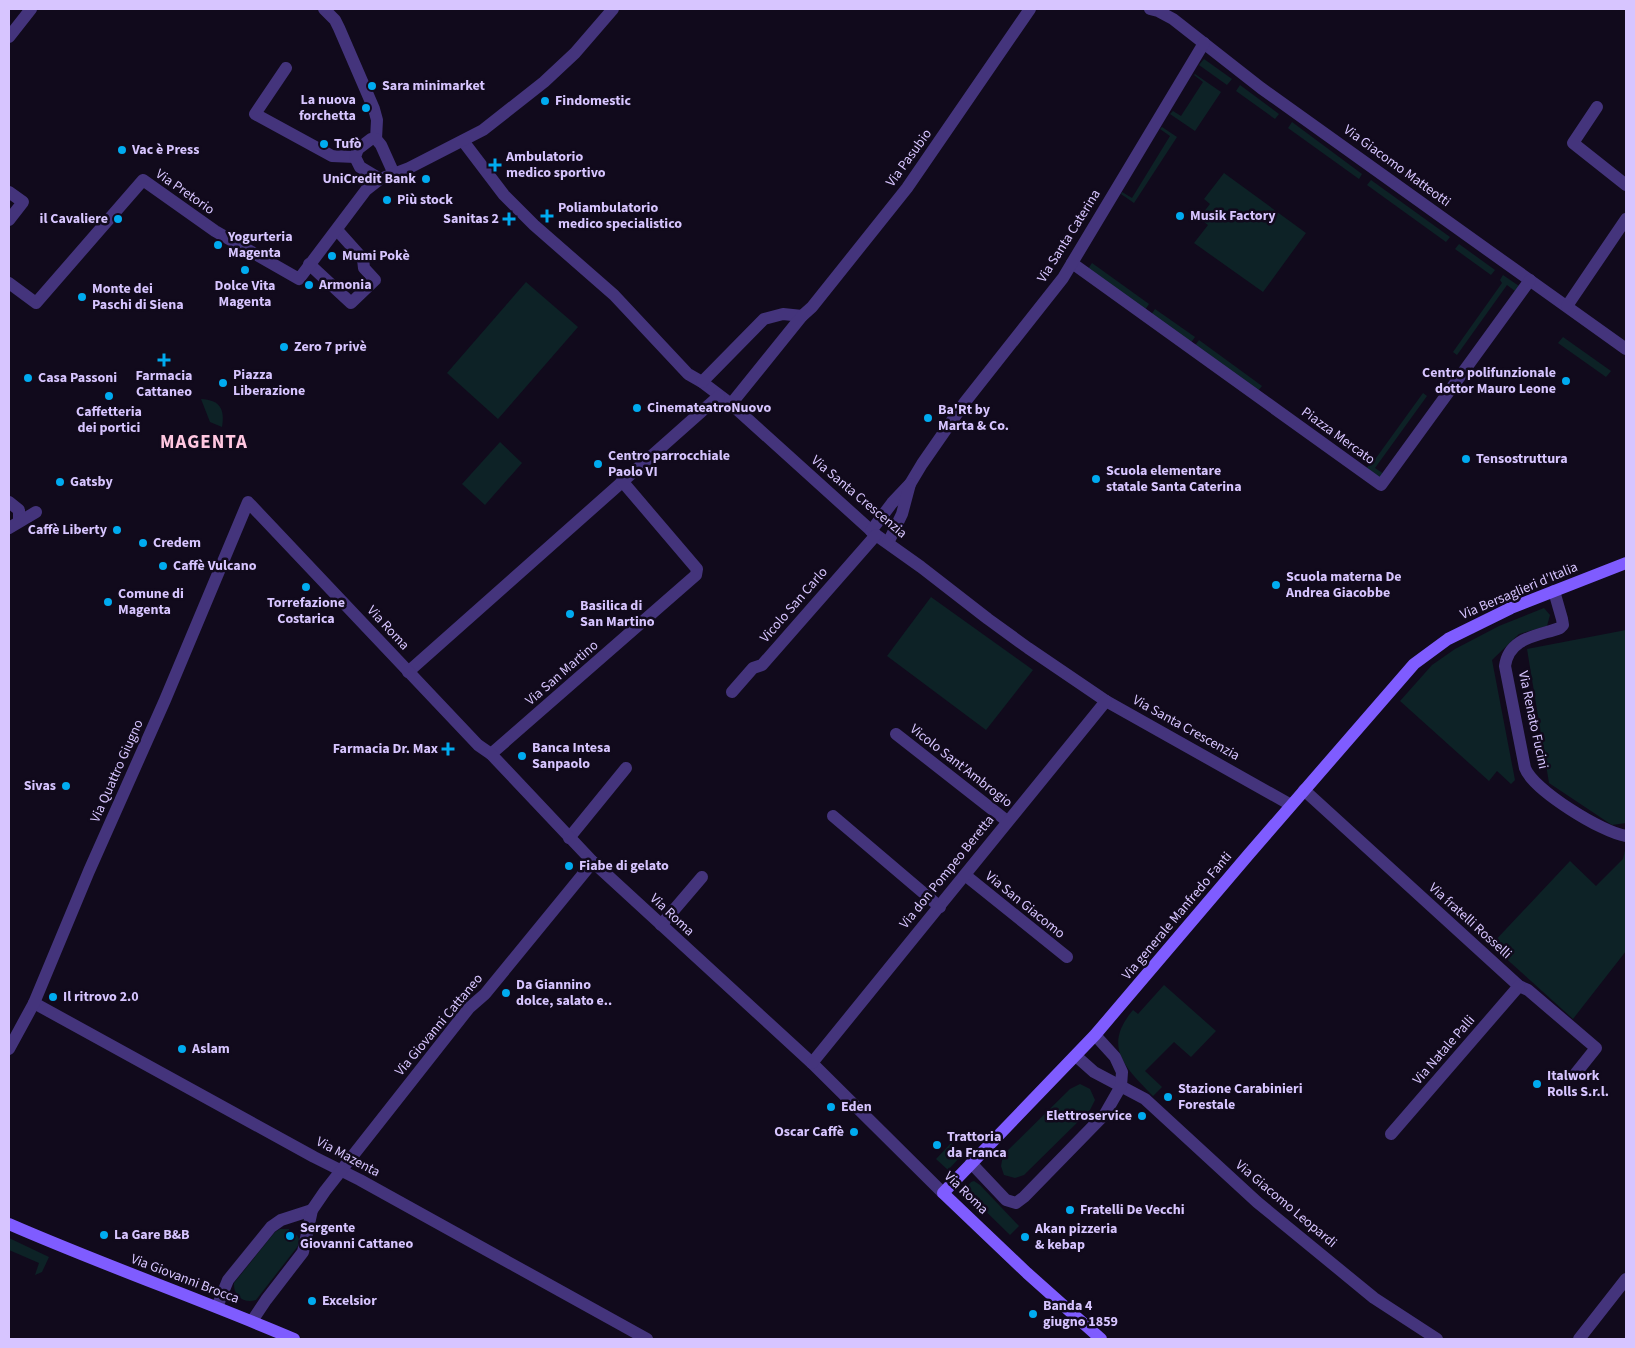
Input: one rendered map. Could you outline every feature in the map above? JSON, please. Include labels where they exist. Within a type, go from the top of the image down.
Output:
[{"type":"street","points":[[9,38],[31,9]]},
{"type":"street","points":[[324,9],[335,20],[370,100],[378,120],[376,139],[394,174]]},
{"type":"street","points":[[336,230],[363,258],[364,268],[374,280],[351,303],[310,264],[366,190],[380,179],[409,168],[483,130],[544,82],[575,53],[614,9]]},
{"type":"street","name":"Via Pasubio","points":[[731,404],[802,316],[812,307],[907,188],[1030,9]]},
{"type":"street","name":"Via Giacomo Matteotti","points":[[1150,9],[1173,19],[1261,88],[1626,349]]},
{"type":"street","name":"Via Santa Caterina","points":[[874,533],[892,503],[910,484],[965,402],[1063,278],[1204,43]]},
{"type":"street","points":[[286,68],[255,114],[332,156],[355,157]]},
{"type":"street","points":[[1597,107],[1573,143],[1626,185]]},
{"type":"street","points":[[376,139],[365,142],[358,149],[355,157],[360,167],[380,179]]},
{"type":"street","name":"Via Santa Crescenzia","points":[[463,141],[504,195],[534,225],[614,295],[688,374],[731,404],[874,533],[1001,628],[1106,701],[1291,805]]},
{"type":"street","name":"Via Pretorio","points":[[9,283],[36,303],[143,180],[215,231],[299,280],[310,264]]},
{"type":"street","points":[[9,192],[23,202],[9,220]]},
{"type":"street","points":[[1567,306],[1626,219]]},
{"type":"street","name":"Piazza Mercato","points":[[1072,263],[1381,485],[1530,280]]},
{"type":"street","points":[[702,382],[764,319],[783,314],[802,316]]},
{"type":"street","points":[[408,672],[719,396]]},
{"type":"street","name":"Via San Martino","points":[[491,754],[696,575],[697,569],[622,482]]},
{"type":"street","name":"Via Santa Caterina","points":[[888,543],[902,514],[910,484]]},
{"type":"street","points":[[9,502],[19,510],[14,524]]},
{"type":"street","name":"Via Roma","points":[[248,502],[408,672],[484,751],[491,754],[593,862],[812,1063],[943,1193],[1097,1337]]},
{"type":"street","name":"Via Quattro Giugno","points":[[9,1049],[34,1003],[248,502]]},
{"type":"street","points":[[14,524],[36,512]]},
{"type":"street","name":"Vicolo San Carlo","points":[[732,692],[753,668],[762,665],[874,533]]},
{"type":"street","name":"Via Bersaglieri d'Italia","points":[[1427,654],[1448,639],[1511,608],[1626,563]]},
{"type":"street","name":"Via Renato Fucini","points":[[1554,591],[1562,618],[1560,628],[1526,638],[1519,642],[1508,655],[1506,662],[1527,775],[1533,782],[1573,811],[1614,833],[1626,836]]},
{"type":"street","name":"Via generale Manfredo Fanti","points":[[943,1193],[1076,1056],[1414,664],[1427,654]]},
{"type":"street","name":"Via don Pompeo Beretta","points":[[812,1063],[1106,701]]},
{"type":"street","name":"Vicolo Sant'Ambrogio","points":[[896,734],[1007,822]]},
{"type":"street","points":[[570,838],[626,768]]},
{"type":"street","name":"Via fratelli Rosselli","points":[[1304,790],[1519,986],[1528,990],[1596,1048],[1576,1073]]},
{"type":"street","points":[[833,816],[940,907]]},
{"type":"street","name":"Via Giovanni Cattaneo","points":[[252,1321],[303,1252],[312,1210],[340,1171],[469,1008],[485,994],[593,862]]},
{"type":"street","name":"Via San Giacomo","points":[[965,875],[1067,957]]},
{"type":"street","points":[[661,925],[702,877]]},
{"type":"street","name":"Via Natale Palli","points":[[1392,1134],[1519,986]]},
{"type":"street","name":"Via Mazenta","points":[[34,1003],[647,1339]]},
{"type":"street","points":[[971,1164],[1006,1200],[1016,1203],[1105,1114],[1121,1086],[1122,1072],[1115,1057],[1094,1035]]},
{"type":"street","name":"Via Giacomo Leopardi","points":[[1076,1056],[1094,1072],[1145,1099],[1257,1202],[1374,1298],[1437,1339]]},
{"type":"street","points":[[217,1307],[228,1280],[271,1227],[281,1220],[312,1210]]},
{"type":"street","name":"Via Giovanni Brocca","points":[[9,1224],[73,1252],[217,1307],[294,1339]]},
{"type":"street","points":[[1579,1339],[1626,1278]]},
{"type":"green space","points":[[1204,59],[1232,79],[1227,85],[1199,65]]},
{"type":"green space","points":[[1195,74],[1221,92],[1195,131],[1170,114],[1173,111],[1181,116],[1203,82]]},
{"type":"green space","points":[[1240,85],[1279,114],[1275,119],[1236,91]]},
{"type":"green space","points":[[1292,122],[1362,174],[1359,179],[1288,128]]},
{"type":"green space","points":[[1162,127],[1177,137],[1134,203],[1121,194],[1122,192],[1132,198],[1170,136],[1160,129]]},
{"type":"green space","points":[[1224,173],[1306,233],[1263,292],[1194,243],[1208,225],[1199,218],[1210,204],[1204,199]]},
{"type":"green space","points":[[1371,180],[1450,237],[1446,242],[1367,185]]},
{"type":"green space","points":[[1459,244],[1495,270],[1491,275],[1455,249]]},
{"type":"green space","points":[[1092,263],[1149,304],[1145,310],[1088,269]]},
{"type":"green space","points":[[1503,275],[1519,286],[1515,291],[1507,285],[1457,355],[1453,352],[1502,283],[1500,280]]},
{"type":"green space","points":[[526,282],[578,327],[498,419],[447,373]]},
{"type":"green space","points":[[1155,309],[1195,337],[1190,344],[1151,315]]},
{"type":"green space","points":[[1563,337],[1611,371],[1606,377],[1558,343]]},
{"type":"green space","points":[[1199,340],[1262,386],[1257,392],[1194,347]]},
{"type":"green space","points":[[1423,393],[1427,396],[1375,468],[1384,474],[1380,481],[1365,470],[1371,465]]},
{"type":"green space","points":[[201,399],[213,401],[220,407],[223,415],[222,427],[210,422]]},
{"type":"green space","points":[[500,442],[522,463],[485,505],[462,484]]},
{"type":"green space","points":[[931,597],[1033,670],[986,730],[887,656]]},
{"type":"green space","points":[[1544,608],[1550,615],[1547,626],[1519,634],[1492,660],[1515,780],[1511,784],[1497,771],[1489,781],[1400,701],[1432,665],[1455,649],[1499,626]]},
{"type":"green space","points":[[1626,630],[1626,823],[1612,825],[1549,783],[1527,649]]},
{"type":"green space","points":[[1626,846],[1626,951],[1573,1019],[1491,945],[1570,861],[1596,886],[1623,859]]},
{"type":"green space","points":[[1164,985],[1216,1031],[1191,1057],[1174,1042],[1145,1071],[1162,1087],[1153,1096],[1126,1066],[1118,1046],[1119,1035],[1124,1023],[1133,1010],[1138,1014]]},
{"type":"green space","points":[[1080,1084],[1090,1089],[1095,1100],[1090,1110],[1024,1175],[1015,1178],[1004,1175],[1001,1166],[1003,1155],[1070,1089]]},
{"type":"green space","points":[[951,1143],[963,1154],[948,1170],[936,1159]]},
{"type":"green space","points":[[974,1181],[1019,1226],[1010,1235],[968,1194],[966,1188]]},
{"type":"green space","points":[[280,1229],[289,1229],[289,1233],[294,1236],[297,1235],[299,1239],[298,1246],[256,1300],[243,1300],[237,1295],[234,1283],[275,1232]]},
{"type":"green space","points":[[9,1238],[49,1257],[42,1272],[35,1275],[39,1263],[9,1250]]},
{"type":"place","name":"Sara minimarket","points":[[372,86]]},
{"type":"place","name":"Findomestic","points":[[545,101]]},
{"type":"place","name":"La nuova forchetta","points":[[366,108]]},
{"type":"place","name":"Tufò","points":[[324,144]]},
{"type":"place","name":"Vac è Press","points":[[122,150]]},
{"type":"place","name":"Ambulatorio medico sportivo","points":[[495,165]]},
{"type":"place","name":"UniCredit Bank","points":[[426,179]]},
{"type":"place","name":"Più stock","points":[[387,200]]},
{"type":"place","name":"Poliambulatorio medico specialistico","points":[[547,216]]},
{"type":"place","name":"Musik Factory","points":[[1180,216]]},
{"type":"place","name":"il Cavaliere","points":[[118,219]]},
{"type":"place","name":"Sanitas 2","points":[[509,219]]},
{"type":"place","name":"Yogurteria Magenta","points":[[218,245]]},
{"type":"place","name":"Mumi Pokè","points":[[332,256]]},
{"type":"place","name":"Dolce Vita Magenta","points":[[245,270]]},
{"type":"place","name":"Armonia","points":[[309,285]]},
{"type":"place","name":"Monte dei Paschi di Siena","points":[[82,297]]},
{"type":"place","name":"Zero 7 privè","points":[[284,347]]},
{"type":"place","name":"Farmacia Cattaneo","points":[[164,360]]},
{"type":"place","name":"Casa Passoni","points":[[28,378]]},
{"type":"place","name":"Centro polifunzionale dottor Mauro Leone","points":[[1566,381]]},
{"type":"place","name":"Piazza Liberazione","points":[[223,383]]},
{"type":"place","name":"Caffetteria dei portici","points":[[109,396]]},
{"type":"place","name":"CinemateatroNuovo","points":[[637,408]]},
{"type":"place","name":"Ba'Rt by Marta & Co.","points":[[928,418]]},
{"type":"place","name":"Tensostruttura","points":[[1466,459]]},
{"type":"place","name":"Centro parrocchiale Paolo VI","points":[[598,464]]},
{"type":"place","name":"Scuola elementare statale Santa Caterina","points":[[1096,479]]},
{"type":"place","name":"Gatsby","points":[[60,482]]},
{"type":"place","name":"Caffè Liberty","points":[[117,530]]},
{"type":"place","name":"Credem","points":[[143,543]]},
{"type":"place","name":"Caffè Vulcano","points":[[163,566]]},
{"type":"place","name":"Scuola materna De Andrea Giacobbe","points":[[1276,585]]},
{"type":"place","name":"Torrefazione Costarica","points":[[306,587]]},
{"type":"place","name":"Comune di Magenta","points":[[108,602]]},
{"type":"place","name":"Basilica di San Martino","points":[[570,614]]},
{"type":"place","name":"Farmacia Dr. Max","points":[[448,749]]},
{"type":"place","name":"Banca Intesa Sanpaolo","points":[[522,756]]},
{"type":"place","name":"Sivas","points":[[66,786]]},
{"type":"place","name":"Fiabe di gelato","points":[[569,866]]},
{"type":"place","name":"Da Giannino dolce, salato e..","points":[[506,993]]},
{"type":"place","name":"Il ritrovo 2.0","points":[[53,997]]},
{"type":"place","name":"Aslam","points":[[182,1049]]},
{"type":"place","name":"Italwork Rolls S.r.l.","points":[[1537,1084]]},
{"type":"place","name":"Stazione Carabinieri Forestale","points":[[1168,1097]]},
{"type":"place","name":"Eden","points":[[831,1107]]},
{"type":"place","name":"Elettroservice","points":[[1142,1116]]},
{"type":"place","name":"Oscar Caffè","points":[[854,1132]]},
{"type":"place","name":"Trattoria da Franca","points":[[937,1145]]},
{"type":"place","name":"Fratelli De Vecchi","points":[[1070,1210]]},
{"type":"place","name":"La Gare B&B","points":[[104,1235]]},
{"type":"place","name":"Sergente Giovanni Cattaneo","points":[[290,1236]]},
{"type":"place","name":"Akan pizzeria & kebap","points":[[1025,1237]]},
{"type":"place","name":"Excelsior","points":[[312,1301]]},
{"type":"place","name":"Banda 4 giugno 1859","points":[[1033,1314]]},
{"type":"district","name":"MAGENTA","points":[[204,442]]}]
